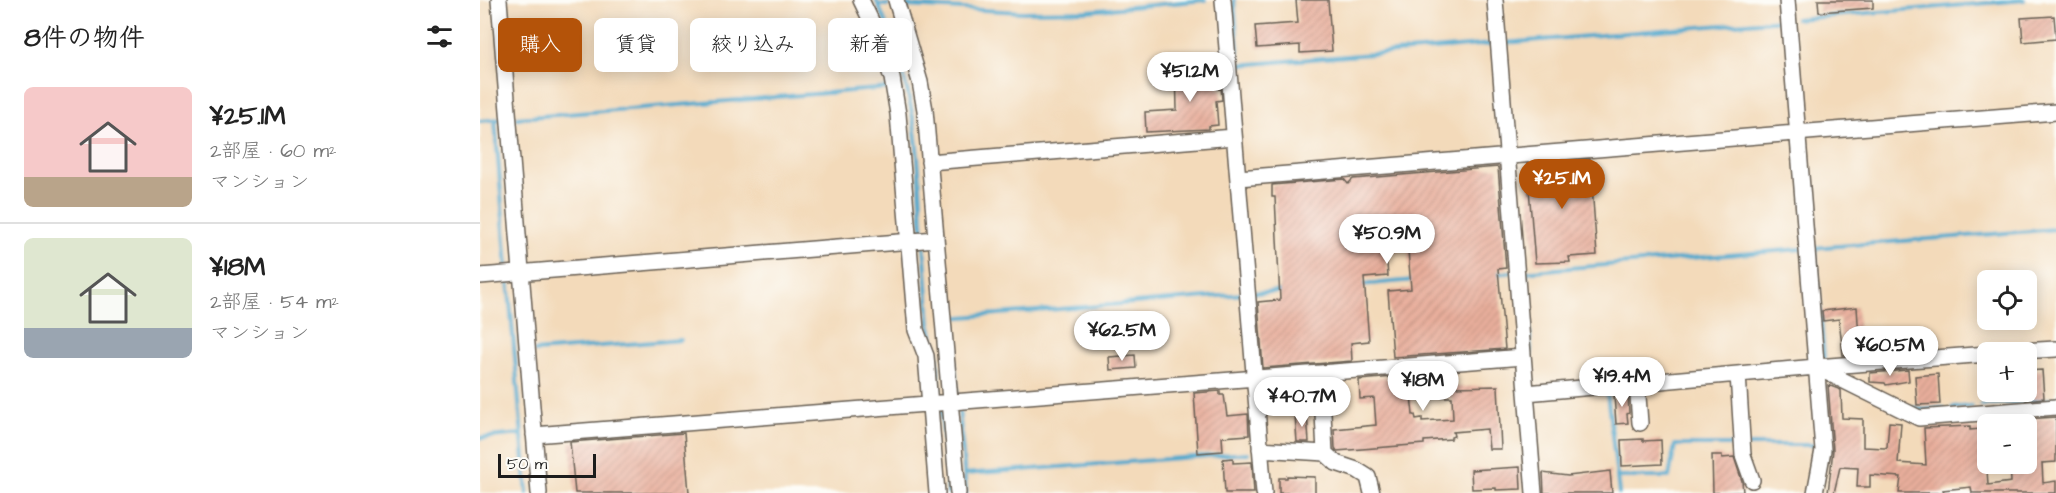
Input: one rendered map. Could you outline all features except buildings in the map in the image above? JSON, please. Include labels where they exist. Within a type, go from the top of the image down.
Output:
[{"type":"street","points":[[500,0],[539,493]]},
{"type":"street","points":[[861,0],[874,27],[892,78],[911,241],[916,330],[940,403],[958,493]]},
{"type":"street","points":[[896,0],[920,82],[929,162],[940,403],[937,493]]},
{"type":"street","points":[[1223,0],[1264,493]]},
{"type":"street","points":[[1495,0],[1534,493]]},
{"type":"street","points":[[1786,0],[1823,450],[1815,493]]},
{"type":"street","points":[[1238,178],[2056,112]]},
{"type":"street","points":[[929,162],[1234,137]]},
{"type":"street","points":[[480,276],[933,239]]},
{"type":"street","points":[[2037,350],[2056,349]]},
{"type":"street","points":[[1526,393],[1977,355]]},
{"type":"street","points":[[534,435],[1523,357]]},
{"type":"street","points":[[1816,367],[1919,417],[2056,407]]},
{"type":"street","points":[[1321,373],[1325,453]]},
{"type":"street","points":[[1738,374],[1743,455],[1752,480]]},
{"type":"street","points":[[1637,383],[1640,423]]},
{"type":"street","points":[[1260,449],[1325,453],[1336,463],[1357,470],[1368,477],[1372,493]]},
{"type":"waterway","points":[[876,0],[894,45],[911,108],[918,152],[923,236]]},
{"type":"waterway","points":[[906,6],[1022,12],[1087,11],[1205,0]]},
{"type":"waterway","points":[[1234,0],[1239,65],[1493,44]]},
{"type":"waterway","points":[[1796,19],[2024,0]]},
{"type":"waterway","points":[[878,5],[888,5]]},
{"type":"waterway","points":[[1504,43],[1783,20]]},
{"type":"waterway","points":[[517,118],[889,88]]},
{"type":"waterway","points":[[480,121],[501,119]]},
{"type":"waterway","points":[[495,120],[507,268]]},
{"type":"waterway","points":[[1812,248],[2056,229]]},
{"type":"waterway","points":[[924,243],[930,326],[937,354],[940,400]]},
{"type":"waterway","points":[[1815,248],[1824,358]]},
{"type":"waterway","points":[[1521,272],[1801,249]]},
{"type":"waterway","points":[[1526,271],[1531,356]]},
{"type":"waterway","points":[[1494,274],[1513,272]]},
{"type":"waterway","points":[[508,279],[527,493]]},
{"type":"waterway","points":[[1359,285],[1415,280]]},
{"type":"waterway","points":[[1252,293],[1283,291]]},
{"type":"waterway","points":[[949,318],[1244,294]]},
{"type":"waterway","points":[[951,318],[957,394]]},
{"type":"waterway","points":[[535,351],[681,340]]},
{"type":"waterway","points":[[1604,393],[1607,393],[1619,493]]},
{"type":"waterway","points":[[1981,405],[2056,399]]},
{"type":"waterway","points":[[1952,408],[1972,406]]},
{"type":"waterway","points":[[941,407],[948,493]]},
{"type":"waterway","points":[[1913,407],[1923,410],[1943,408]]},
{"type":"waterway","points":[[959,408],[966,493]]},
{"type":"waterway","points":[[480,438],[521,434]]},
{"type":"waterway","points":[[1617,477],[1669,477],[1675,445],[1737,445]]},
{"type":"waterway","points":[[1748,445],[1816,445]]},
{"type":"waterway","points":[[964,474],[1248,453]]}]
